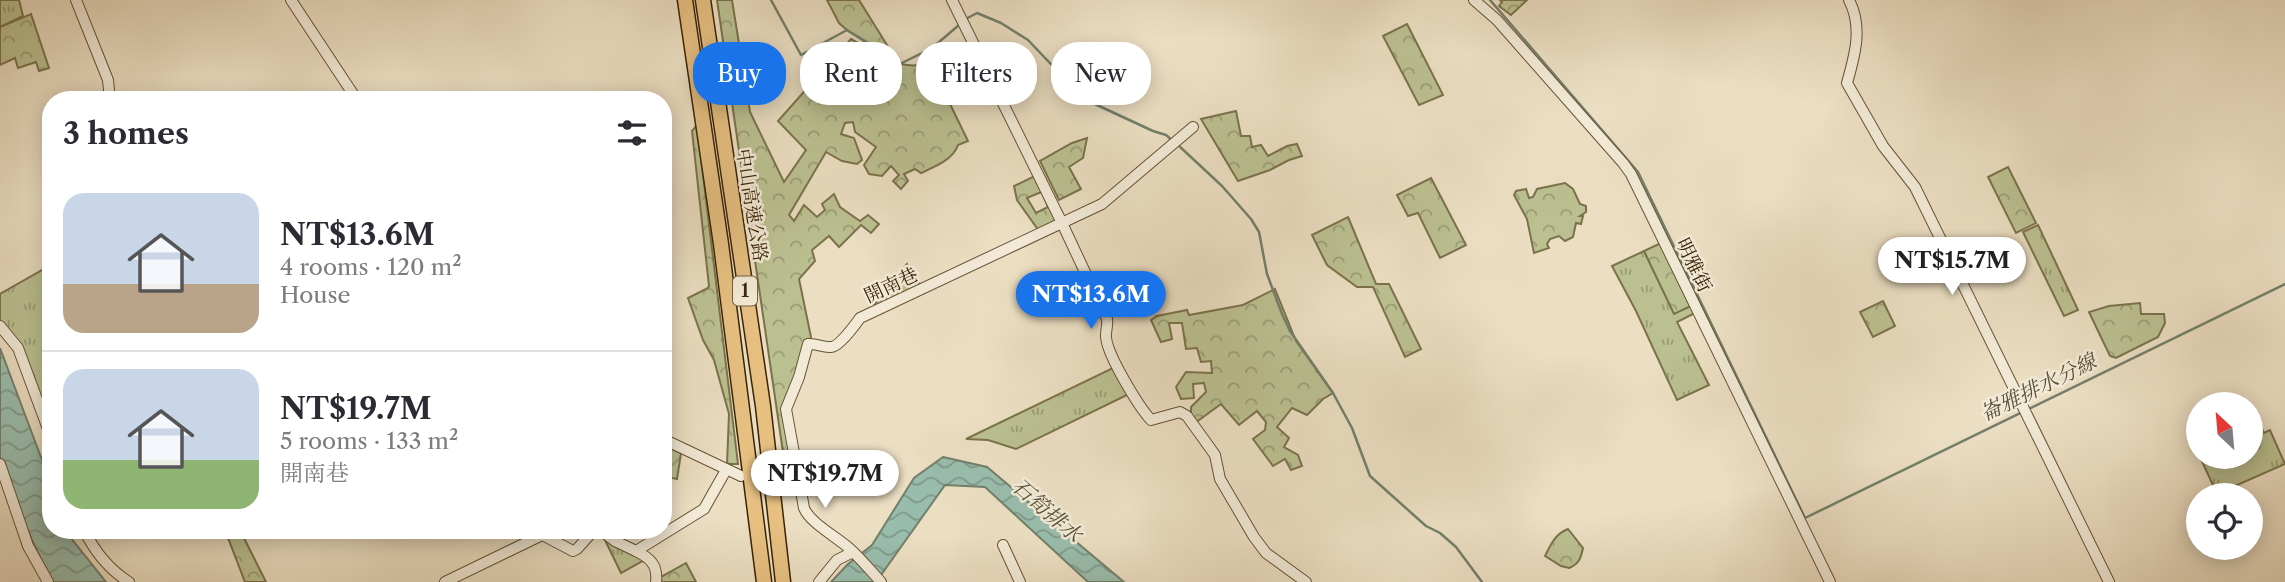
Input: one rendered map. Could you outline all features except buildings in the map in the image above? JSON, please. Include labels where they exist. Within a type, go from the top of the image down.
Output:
[{"type":"highway","name":"中山高速公路","points":[[685,0],[722,244],[764,582]]},
{"type":"highway","name":"中山高速公路","points":[[703,0],[763,406],[783,582]]},
{"type":"street","points":[[76,0],[108,80],[109,91]]},
{"type":"street","points":[[291,0],[350,91]]},
{"type":"street","points":[[952,0],[1107,319],[1105,337],[1127,386],[1150,420],[1180,412],[1187,416],[1214,455],[1220,479],[1254,537],[1266,553],[1306,582]]},
{"type":"street","name":"明雅街","points":[[1474,0],[1497,20],[1631,174],[1830,582]]},
{"type":"street","points":[[1849,0],[1854,9],[1858,32],[1847,83],[1883,146],[1915,187],[2109,582]]},
{"type":"street","name":"開南巷","points":[[881,582],[853,552],[807,515],[803,504],[786,409],[808,344],[817,343],[829,348],[836,346],[860,318],[1110,198],[1193,127]]},
{"type":"street","points":[[0,326],[18,348],[42,413]]},
{"type":"street","points":[[672,443],[741,476]]},
{"type":"street","points":[[0,464],[28,546],[48,582]]},
{"type":"street","points":[[785,471],[797,467]]},
{"type":"street","points":[[672,529],[704,509],[726,470]]},
{"type":"street","points":[[90,539],[102,559],[116,574],[129,582]]},
{"type":"street","points":[[445,582],[527,539]]},
{"type":"street","points":[[550,539],[573,551],[586,539]]},
{"type":"street","points":[[612,539],[652,561],[657,572],[656,582]]},
{"type":"street","points":[[636,551],[655,539]]},
{"type":"street","points":[[1003,545],[1020,582]]},
{"type":"street","points":[[819,582],[837,560],[853,552]]},
{"type":"green space","points":[[0,0],[19,0],[23,16],[0,27]]},
{"type":"green space","points":[[717,0],[732,0],[739,42],[723,42]]},
{"type":"green space","points":[[827,0],[859,0],[885,42],[867,42],[839,23]]},
{"type":"green space","points":[[1500,0],[1527,0],[1511,15],[1499,6],[1502,2]]},
{"type":"green space","points":[[31,14],[49,68],[39,71],[36,62],[18,68],[15,58],[0,65],[0,27]]},
{"type":"green space","points":[[1407,24],[1443,95],[1419,105],[1383,36]]},
{"type":"green space","points":[[902,64],[916,65],[916,105],[950,105],[968,141],[958,145],[948,159],[937,165],[921,173],[915,169],[904,174],[908,181],[901,189],[893,181],[899,175],[891,166],[882,176],[869,174],[864,165],[876,147],[855,132],[853,122],[845,123],[841,134],[854,138],[862,160],[857,164],[842,161],[826,152],[789,215],[794,221],[804,205],[817,217],[825,210],[822,204],[834,194],[840,207],[860,221],[868,215],[879,224],[871,233],[861,225],[839,247],[829,236],[812,250],[815,261],[799,279],[811,337],[804,364],[786,410],[793,457],[785,466],[732,105],[749,105],[784,182],[806,150],[778,121],[800,96],[800,105],[902,105]]},
{"type":"green space","points":[[1236,111],[1241,136],[1250,136],[1252,147],[1261,145],[1268,156],[1297,144],[1302,156],[1238,181],[1201,119]]},
{"type":"green space","points":[[697,125],[738,464],[727,464],[729,414],[714,360],[703,340],[688,298],[709,286],[692,131]]},
{"type":"green space","points":[[1087,138],[1083,158],[1069,167],[1081,189],[1059,200],[1040,161],[1072,143]]},
{"type":"green space","points":[[2008,167],[2036,223],[2016,233],[1988,177]]},
{"type":"green space","points":[[1039,174],[1046,190],[1027,198],[1036,213],[1048,207],[1044,197],[1048,195],[1057,221],[1039,231],[1017,200],[1014,186]]},
{"type":"green space","points":[[1431,178],[1466,245],[1440,258],[1418,213],[1408,216],[1397,195]]},
{"type":"green space","points":[[1565,183],[1573,189],[1580,204],[1586,206],[1586,212],[1580,216],[1583,216],[1581,224],[1576,223],[1573,237],[1565,241],[1559,236],[1550,239],[1547,244],[1549,248],[1534,253],[1527,219],[1514,195],[1516,191],[1526,189],[1529,198],[1533,197],[1537,189]]},
{"type":"green space","points":[[1348,217],[1376,284],[1389,284],[1421,349],[1405,357],[1373,287],[1357,287],[1327,265],[1312,235]]},
{"type":"green space","points":[[2038,225],[2078,310],[2064,316],[2023,232]]},
{"type":"green space","points":[[1663,242],[1693,305],[1674,314],[1644,251]]},
{"type":"green space","points":[[1644,251],[1674,313],[1693,305],[1697,312],[1677,322],[1709,385],[1677,400],[1612,266]]},
{"type":"green space","points":[[907,264],[922,288],[874,309],[874,305]]},
{"type":"green space","points":[[42,270],[42,406],[18,347],[0,326],[0,294]]},
{"type":"green space","points":[[1275,289],[1296,341],[1333,393],[1307,415],[1292,408],[1277,427],[1289,438],[1284,447],[1298,455],[1302,466],[1291,470],[1285,459],[1273,466],[1253,439],[1265,430],[1266,422],[1257,411],[1239,425],[1221,404],[1195,423],[1191,407],[1206,392],[1204,383],[1193,384],[1194,398],[1181,399],[1176,387],[1186,372],[1212,373],[1211,361],[1201,362],[1197,348],[1186,349],[1182,323],[1169,323],[1172,339],[1161,342],[1151,320],[1157,316],[1187,310],[1189,315],[1243,305]]},
{"type":"green space","points":[[1883,301],[1895,326],[1873,337],[1860,312]]},
{"type":"green space","points":[[2140,303],[2141,314],[2164,314],[2165,323],[2158,337],[2116,358],[2110,356],[2089,312],[2109,306]]},
{"type":"green space","points":[[1117,366],[1129,394],[1016,449],[988,440],[966,439]]},
{"type":"green space","points":[[2270,430],[2285,464],[2242,483],[2212,483],[2206,469],[2263,469],[2263,431],[2264,433]]},
{"type":"green space","points":[[672,449],[681,453],[677,479],[672,478]]},
{"type":"green space","points":[[1568,529],[1583,548],[1579,560],[1569,568],[1545,556],[1551,544]]},
{"type":"green space","points":[[228,539],[244,539],[266,582],[245,582]]},
{"type":"green space","points":[[604,539],[646,559],[621,573]]},
{"type":"green space","points":[[686,563],[696,582],[660,582],[661,577]]},
{"type":"water","points":[[0,348],[42,460],[42,539],[72,539],[106,582],[52,582],[24,523],[0,459]]},
{"type":"water","points":[[943,457],[987,467],[1124,582],[1088,582],[985,487],[945,485],[876,582],[831,582],[872,545],[914,478]]},
{"type":"waterway","points":[[771,0],[801,55],[847,30],[900,64],[932,48],[959,25]]},
{"type":"waterway","name":"崙雅排水分線","points":[[1490,0],[1638,172],[1805,518],[2285,284]]},
{"type":"waterway","points":[[964,20],[977,13],[1001,23],[1028,40],[1084,99],[1166,135],[1173,141]]},
{"type":"waterway","points":[[1178,145],[1222,186],[1259,232],[1267,274],[1282,314],[1290,331],[1333,393],[1352,428],[1370,476],[1426,526],[1440,533],[1456,547],[1482,582]]},
{"type":"water label","name":"石筍排水","points":[[1047,510]]}]
